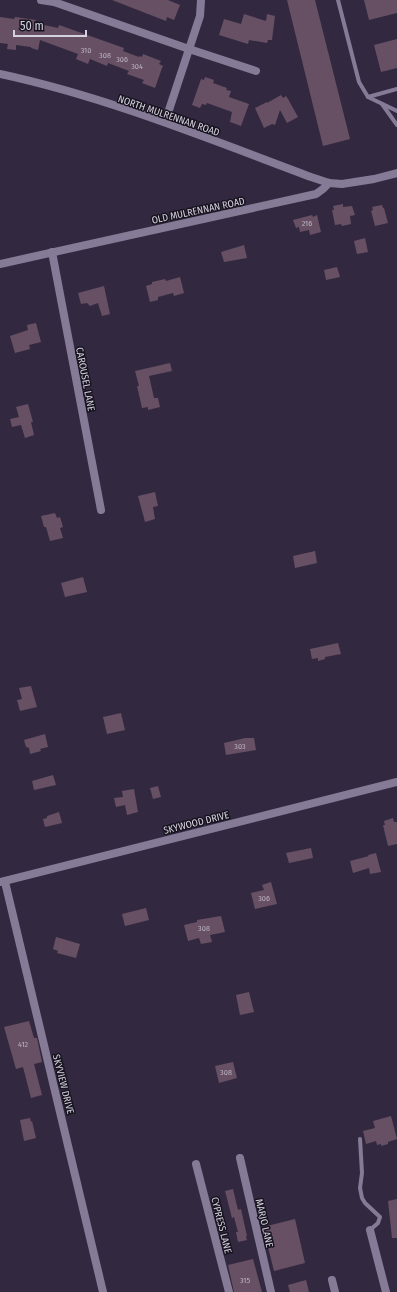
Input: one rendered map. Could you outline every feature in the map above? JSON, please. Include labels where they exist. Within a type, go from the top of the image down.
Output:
[{"type":"street","points":[[41,0],[54,1],[256,71]]},
{"type":"street","points":[[165,122],[200,16],[201,0]]},
{"type":"street","name":"NORTH MULRENNAN ROAD","points":[[0,74],[42,83],[165,122],[329,183]]},
{"type":"street","points":[[329,183],[354,183],[397,173]]},
{"type":"street","name":"OLD MULRENNAN ROAD","points":[[0,264],[316,194],[329,183]]},
{"type":"street","name":"CAROUSEL LANE","points":[[52,252],[102,510]]},
{"type":"street","name":"SKYWOOD DRIVE","points":[[2,882],[397,782]]},
{"type":"street","name":"SKYVIEW DRIVE","points":[[2,882],[103,1292]]},
{"type":"street","name":"MARJO LANE","points":[[240,1158],[271,1292]]},
{"type":"street","name":"CYPRESS LANE","points":[[196,1164],[229,1292]]},
{"type":"street","points":[[370,1230],[386,1292]]},
{"type":"street","points":[[332,1280],[335,1292]]},
{"type":"lane","points":[[338,0],[359,82],[368,97],[397,111]]},
{"type":"lane","points":[[368,97],[397,89]]},
{"type":"lane","points":[[382,104],[397,125]]},
{"type":"lane","points":[[360,1139],[362,1173],[360,1188],[362,1198],[365,1203],[380,1217],[378,1223],[370,1230]]},
{"type":"building","points":[[112,0],[168,0],[180,5],[174,20],[167,17],[166,21]]},
{"type":"building","points":[[287,0],[315,0],[350,139],[323,146]]},
{"type":"building","points":[[364,0],[397,0],[397,13],[369,20]]},
{"type":"building","points":[[244,14],[266,21],[267,14],[275,16],[272,40],[268,40],[267,43],[249,40],[248,44],[219,35],[224,19],[241,24]]},
{"type":"building","points":[[0,17],[14,19],[15,17],[36,20],[35,23],[58,28],[59,25],[124,48],[123,51],[139,57],[142,57],[143,54],[161,61],[159,64],[163,66],[155,88],[142,83],[144,80],[127,74],[129,71],[108,63],[107,66],[90,59],[88,64],[76,59],[78,54],[40,40],[38,50],[31,47],[16,45],[16,50],[7,49],[8,44],[0,43]]},
{"type":"building","points":[[397,39],[397,68],[381,72],[374,45]]},
{"type":"building","points":[[205,77],[214,80],[213,83],[231,91],[229,97],[249,104],[241,126],[230,122],[232,112],[207,103],[206,105],[202,104],[200,108],[192,105],[201,79],[204,80]]},
{"type":"building","points":[[281,95],[283,98],[286,96],[298,117],[287,123],[280,110],[275,125],[272,124],[264,128],[255,108]]},
{"type":"building","points":[[343,204],[343,207],[352,206],[355,215],[350,216],[351,224],[342,226],[341,224],[335,225],[332,210],[334,210],[333,206]]},
{"type":"building","points":[[382,205],[388,223],[375,226],[371,211],[373,210],[372,207]]},
{"type":"building","points":[[312,215],[313,217],[317,215],[321,232],[310,235],[309,230],[300,232],[299,227],[296,228],[293,220]]},
{"type":"building","points":[[365,238],[368,252],[357,254],[354,241]]},
{"type":"building","points":[[244,245],[247,258],[224,262],[221,252]]},
{"type":"building","points":[[337,267],[340,277],[326,280],[324,270]]},
{"type":"building","points":[[180,277],[184,293],[174,296],[173,293],[158,297],[158,300],[150,302],[146,286],[152,284],[152,282],[165,279],[166,281]]},
{"type":"building","points":[[104,286],[110,314],[102,316],[98,303],[90,306],[87,303],[81,304],[78,293]]},
{"type":"building","points":[[36,323],[41,342],[29,345],[30,349],[15,353],[10,336],[28,330],[27,325]]},
{"type":"building","points":[[170,363],[172,371],[149,376],[154,398],[158,398],[160,407],[148,410],[148,407],[142,408],[135,371]]},
{"type":"building","points":[[28,404],[33,422],[31,422],[34,435],[25,438],[21,425],[12,427],[10,419],[19,417],[16,407]]},
{"type":"building","points":[[155,492],[158,506],[153,507],[155,519],[145,522],[138,496]]},
{"type":"building","points":[[55,513],[57,518],[60,517],[63,527],[60,528],[63,538],[50,541],[41,516]]},
{"type":"building","points":[[315,551],[317,563],[295,568],[293,556]]},
{"type":"building","points":[[83,577],[87,592],[65,597],[61,583]]},
{"type":"building","points":[[338,643],[341,654],[325,657],[325,659],[318,661],[318,658],[312,659],[310,649]]},
{"type":"building","points":[[31,686],[37,707],[20,711],[17,700],[22,699],[19,688]]},
{"type":"building","points":[[121,713],[125,730],[107,734],[103,717]]},
{"type":"building","points":[[45,734],[48,747],[30,754],[29,748],[26,747],[24,740]]},
{"type":"building","points":[[245,738],[254,738],[256,750],[226,755],[224,743]]},
{"type":"building","points":[[53,775],[56,785],[34,790],[32,781]]},
{"type":"building","points":[[158,786],[161,797],[153,799],[150,788]]},
{"type":"building","points":[[134,789],[138,812],[127,815],[125,805],[116,807],[114,798],[123,797],[122,791]]},
{"type":"building","points":[[59,812],[62,823],[45,827],[43,819]]},
{"type":"building","points":[[393,818],[394,822],[397,822],[397,844],[388,846],[383,825],[385,825],[384,821]]},
{"type":"building","points":[[311,848],[313,858],[289,863],[286,853]]},
{"type":"building","points":[[376,853],[381,872],[370,874],[369,868],[353,873],[350,861]]},
{"type":"building","points":[[271,882],[277,904],[255,909],[251,893],[264,890],[262,885]]},
{"type":"building","points":[[146,908],[149,920],[125,926],[122,914]]},
{"type":"building","points":[[221,916],[225,932],[210,935],[212,942],[201,944],[199,938],[188,941],[184,925],[197,922],[197,920]]},
{"type":"building","points":[[56,937],[80,944],[76,958],[57,953],[58,951],[53,949]]},
{"type":"building","points":[[249,992],[254,1012],[240,1015],[236,995]]},
{"type":"building","points":[[29,1021],[34,1038],[37,1038],[42,1062],[34,1064],[42,1095],[31,1098],[23,1067],[16,1069],[4,1027]]},
{"type":"building","points":[[233,1062],[237,1078],[219,1083],[215,1066]]},
{"type":"building","points":[[391,1116],[397,1139],[381,1146],[381,1144],[377,1145],[376,1141],[366,1144],[363,1131],[375,1128],[373,1121]]},
{"type":"building","points":[[30,1118],[36,1138],[24,1141],[20,1120]]},
{"type":"building","points":[[233,1189],[238,1210],[241,1209],[247,1236],[247,1240],[238,1242],[236,1232],[238,1232],[234,1217],[232,1218],[225,1191]]},
{"type":"building","points":[[397,1199],[397,1238],[392,1238],[388,1201]]},
{"type":"building","points":[[295,1219],[305,1263],[274,1271],[263,1227]]},
{"type":"building","points":[[253,1259],[262,1292],[234,1292],[228,1265]]},
{"type":"building","points":[[306,1280],[309,1292],[290,1292],[288,1285]]}]
